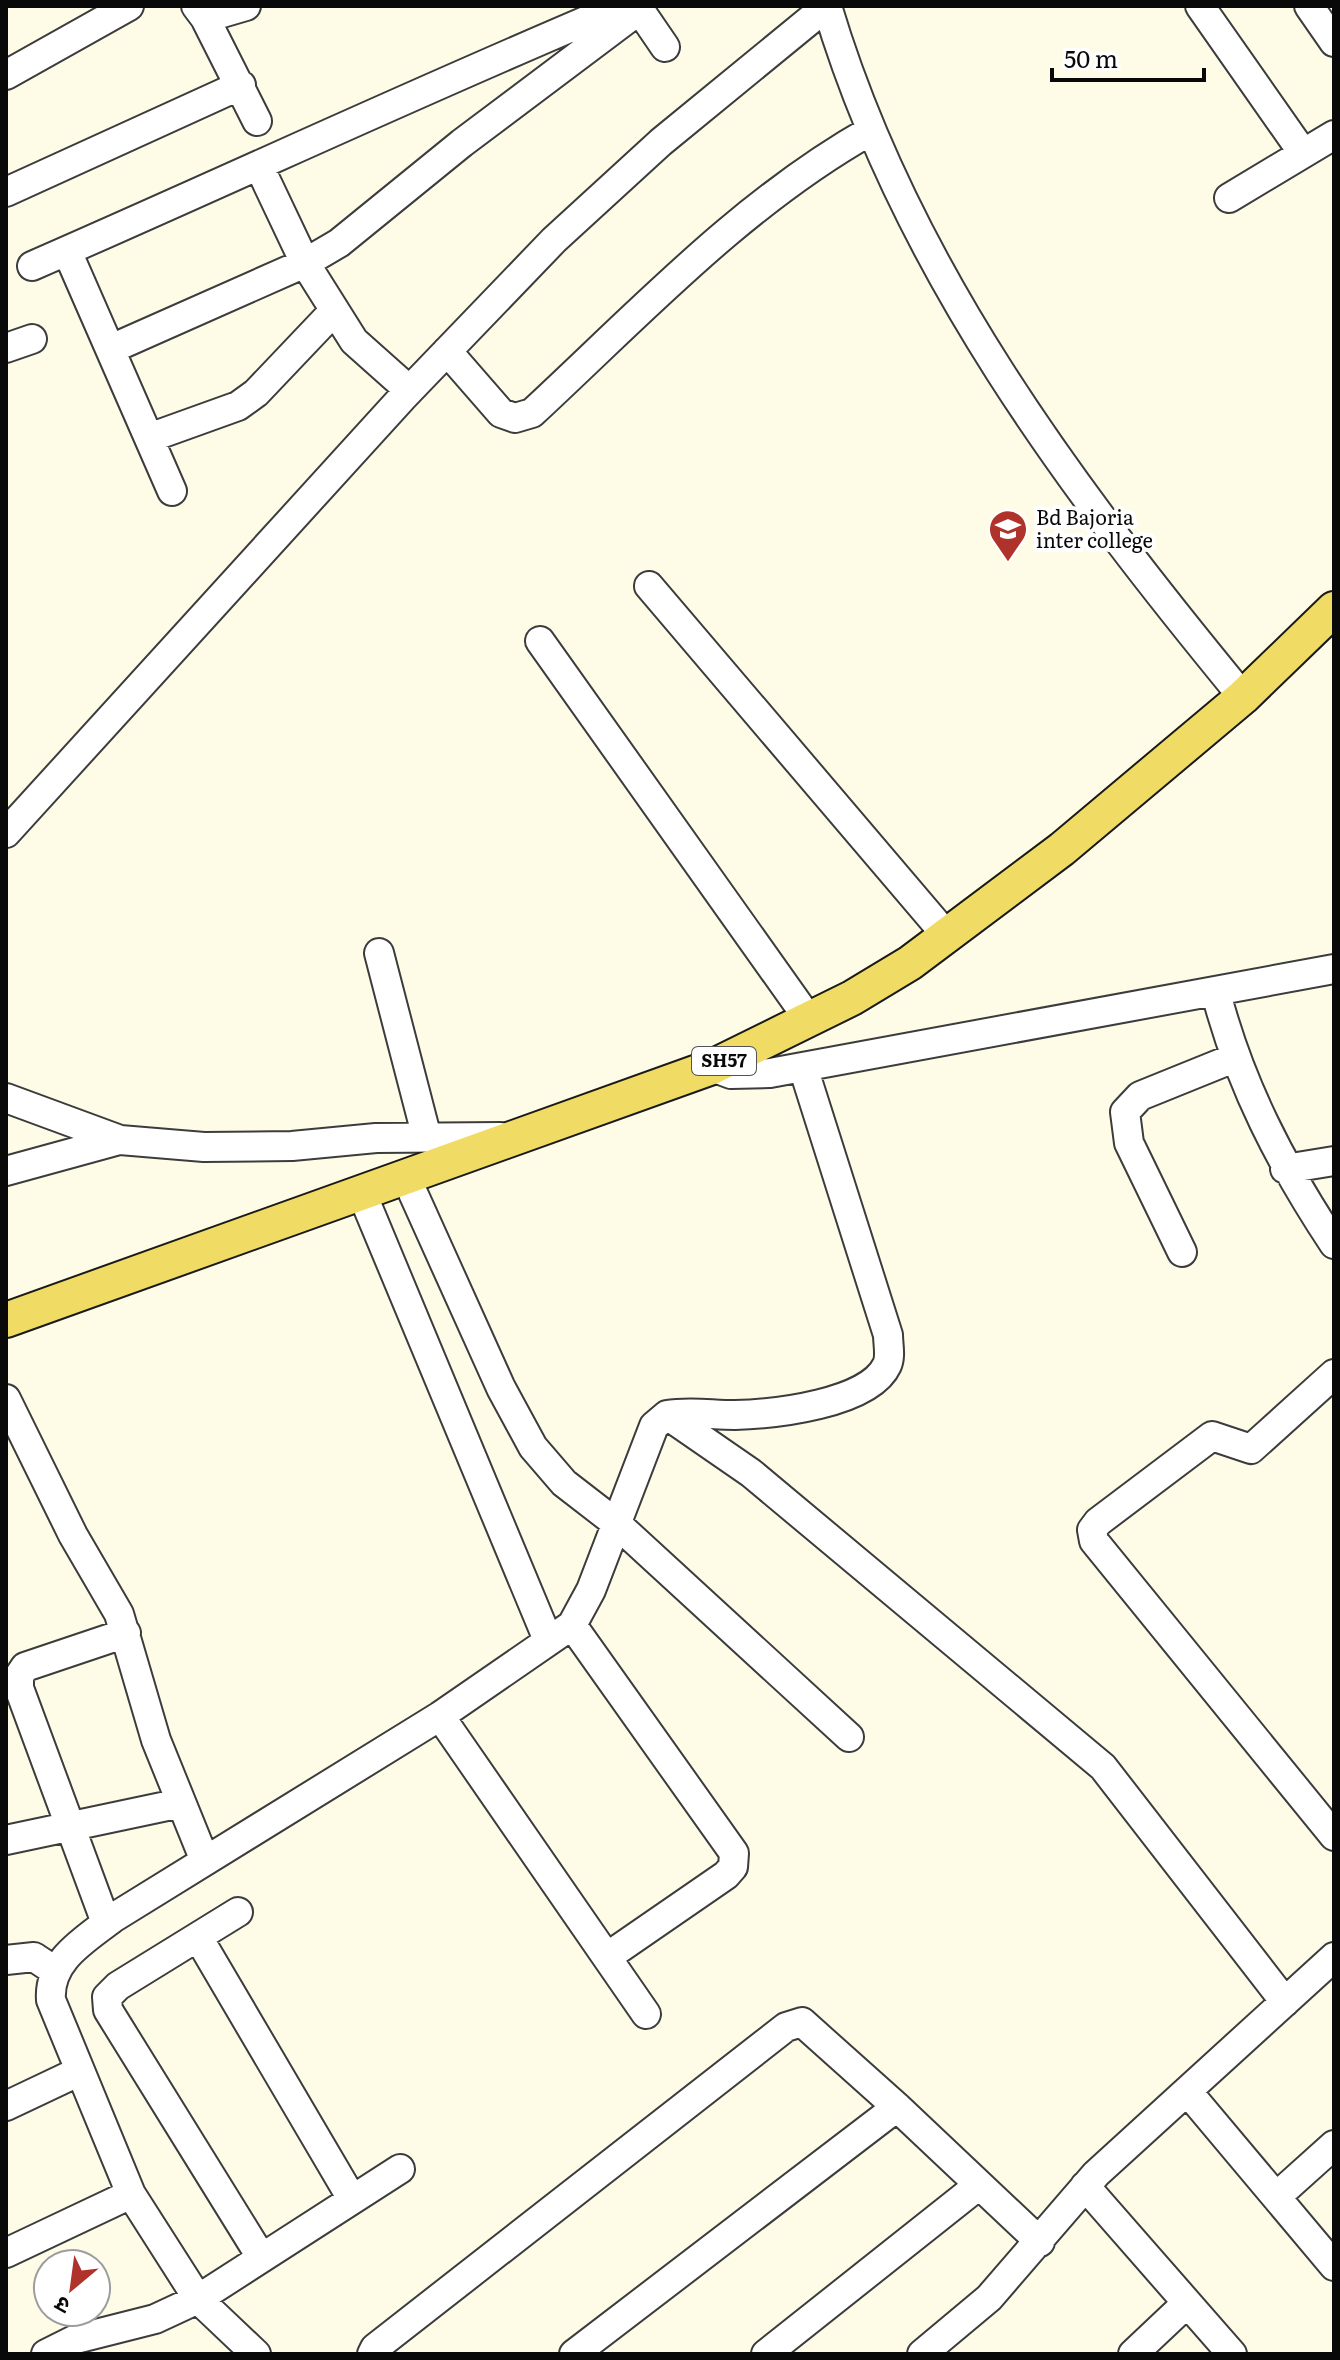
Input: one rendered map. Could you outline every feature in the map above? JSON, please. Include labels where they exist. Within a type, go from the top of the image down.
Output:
[{"type":"main road","name":"SH57","points":[[6,1336],[107,1290],[522,1137],[721,1070],[910,963],[947,936],[1062,849],[1243,697],[1334,609]]},
{"type":"main road","name":"SH57","points":[[6,1320],[368,1208],[560,1142],[859,1011],[918,975],[1011,908],[1184,774],[1277,693],[1334,635]]},
{"type":"street","points":[[6,75],[129,6]]},
{"type":"street","points":[[246,6],[201,12],[257,121]]},
{"type":"street","points":[[10,821],[409,390],[554,240],[661,142],[827,6],[870,131],[909,218],[1017,401],[1153,584],[1243,697]]},
{"type":"street","points":[[1200,6],[1303,153]]},
{"type":"street","points":[[1309,6],[1334,42]]},
{"type":"street","points":[[633,7],[665,47]]},
{"type":"street","points":[[32,266],[259,166],[423,88],[633,7]]},
{"type":"street","points":[[111,349],[305,263],[339,243],[633,7]]},
{"type":"street","points":[[6,192],[241,85]]},
{"type":"street","points":[[447,351],[501,413],[515,418],[532,413],[674,277],[765,199],[815,162],[870,131]]},
{"type":"street","points":[[1229,198],[1334,135]]},
{"type":"street","points":[[259,166],[305,263],[354,341],[409,390]]},
{"type":"street","points":[[67,251],[172,491]]},
{"type":"street","points":[[149,438],[238,406],[256,393],[334,311]]},
{"type":"street","points":[[649,586],[947,936]]},
{"type":"street","points":[[540,641],[810,1021]]},
{"type":"street","points":[[379,953],[427,1138]]},
{"type":"street","points":[[721,1070],[803,1067],[1334,969]]},
{"type":"street","points":[[1216,993],[1234,1058],[1285,1169],[1334,1244]]},
{"type":"street","points":[[1182,1252],[1129,1143],[1125,1112],[1140,1096],[1234,1058]]},
{"type":"street","points":[[256,2354],[198,2299],[131,2194],[51,2000],[55,1971],[70,1951],[106,1923],[440,1716],[560,1633],[583,1608],[654,1426],[667,1415],[736,1415],[807,1405],[855,1394],[878,1380],[889,1362],[888,1335],[803,1067]]},
{"type":"street","points":[[6,1098],[120,1140],[247,1148],[376,1138],[522,1137]]},
{"type":"street","points":[[6,1171],[120,1140]]},
{"type":"street","points":[[1285,1169],[1334,1161]]},
{"type":"street","points":[[413,1193],[488,1360],[533,1447],[564,1483],[617,1524],[849,1737]]},
{"type":"street","points":[[368,1208],[560,1633],[734,1853],[733,1867],[726,1875],[607,1957]]},
{"type":"street","points":[[1334,1374],[1251,1449],[1212,1436],[1098,1522],[1092,1530],[1094,1541],[1334,1836]]},
{"type":"street","points":[[6,1399],[73,1535],[119,1614],[156,1740],[205,1861]]},
{"type":"street","points":[[667,1415],[751,1473],[1103,1767],[1285,2002]]},
{"type":"street","points":[[106,1923],[67,1827],[19,1730],[19,1676],[25,1667],[126,1633]]},
{"type":"street","points":[[440,1716],[646,2014]]},
{"type":"street","points":[[6,1840],[181,1803]]},
{"type":"street","points":[[238,1912],[118,1986],[107,1997],[108,2010],[261,2257]]},
{"type":"street","points":[[198,1937],[352,2199]]},
{"type":"street","points":[[6,1960],[34,1957],[55,1971]]},
{"type":"street","points":[[922,2354],[989,2298],[1085,2186],[1334,1957]]},
{"type":"street","points":[[372,2354],[375,2348],[786,2027],[802,2022],[1040,2242]]},
{"type":"street","points":[[6,2106],[80,2071]]},
{"type":"street","points":[[1187,2091],[1334,2266]]},
{"type":"street","points":[[574,2354],[897,2107]]},
{"type":"street","points":[[1276,2197],[1334,2145]]},
{"type":"street","points":[[46,2354],[76,2339],[155,2319],[198,2299],[400,2169]]},
{"type":"street","points":[[766,2354],[979,2185]]},
{"type":"street","points":[[1085,2186],[1232,2354]]},
{"type":"street","points":[[6,2253],[131,2194]]},
{"type":"street","points":[[1133,2354],[1187,2303]]},
{"type":"place","name":"Bd Bajoria inter college","points":[[1008,563]]}]
